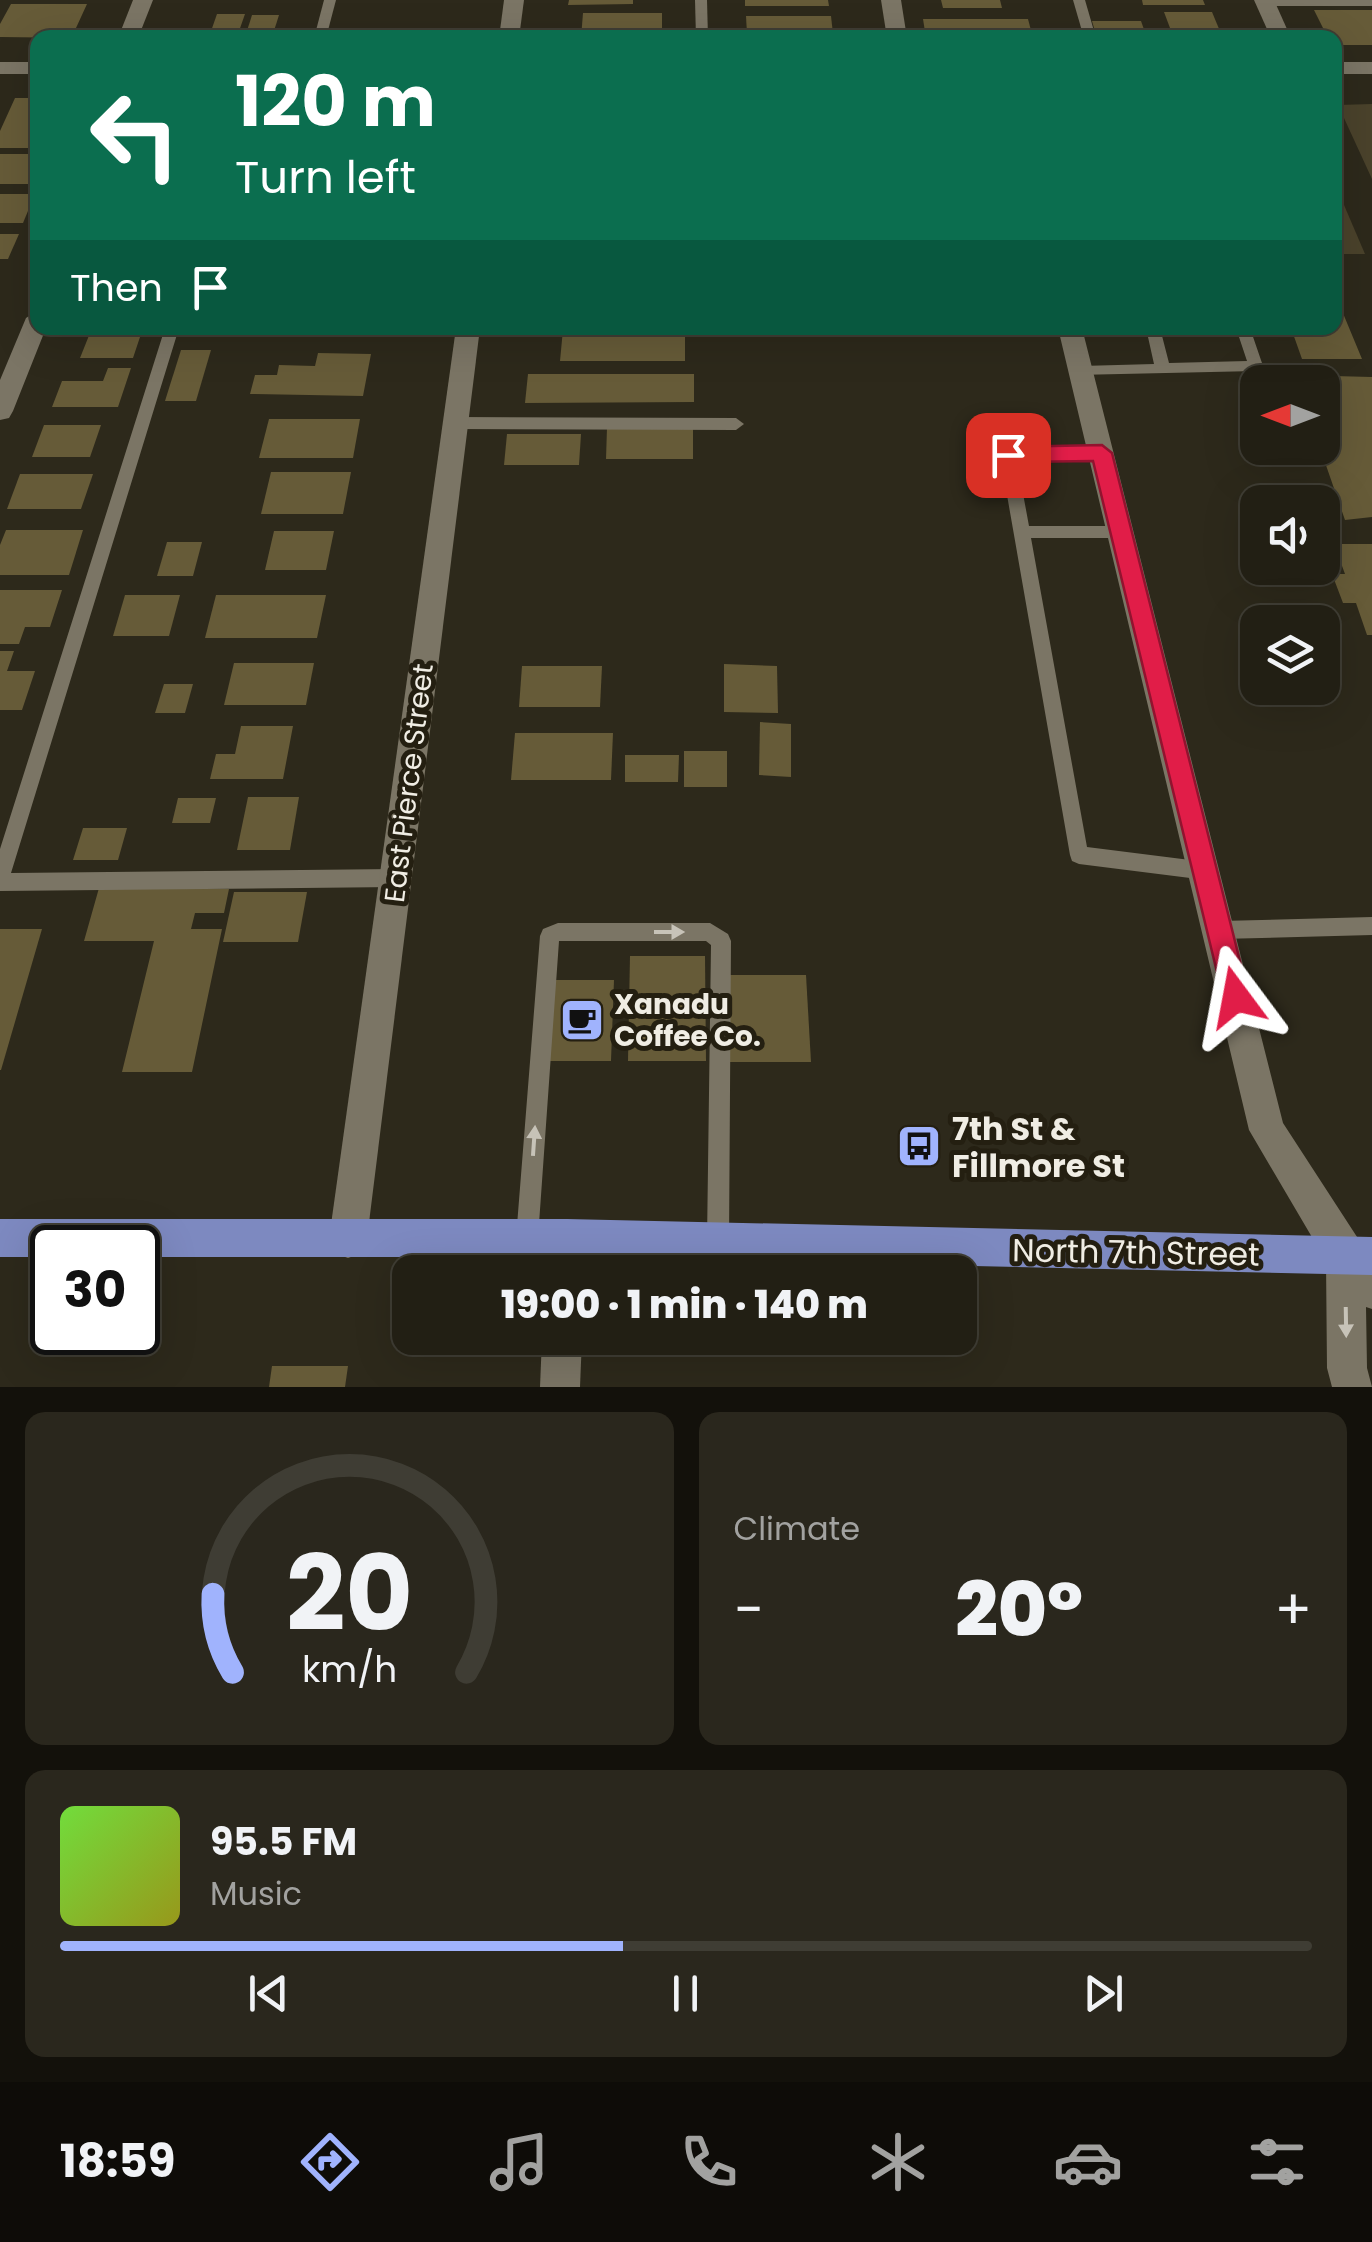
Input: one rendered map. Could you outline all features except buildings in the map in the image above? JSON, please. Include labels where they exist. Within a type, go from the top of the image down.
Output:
[{"type":"main road","name":"North 7th Street","points":[[0,1238],[527,1238],[566,1255],[718,1242],[1358,1256]]},
{"type":"street","points":[[131,30],[143,0]]},
{"type":"street","points":[[510,30],[514,0]]},
{"type":"street","points":[[891,0],[895,30]]},
{"type":"street","points":[[1265,2],[1277,30]]},
{"type":"street","points":[[0,68],[30,68]]},
{"type":"street","points":[[1342,68],[1372,68]]},
{"type":"street","points":[[0,411],[31,335]]},
{"type":"street","name":"East Pierce Street","points":[[348,1239],[467,335]]},
{"type":"street","points":[[1072,335],[1267,1130],[1358,1256],[1372,1290]]},
{"type":"street","points":[[1352,1387],[1347,1368],[1358,1256]]},
{"type":"street","points":[[560,1387],[561,1355]]},
{"type":"lane","points":[[322,30],[330,0]]},
{"type":"lane","points":[[701,0],[702,30]]},
{"type":"lane","points":[[1079,0],[1088,30]]},
{"type":"lane","points":[[1265,2],[1372,3]]},
{"type":"lane","points":[[170,335],[0,881],[396,878]]},
{"type":"lane","points":[[1155,335],[1164,369]]},
{"type":"lane","points":[[1081,370],[1256,366],[1245,335]]},
{"type":"lane","points":[[455,423],[736,424]]},
{"type":"lane","points":[[1102,453],[1008,455],[1078,855],[1206,871]]},
{"type":"lane","points":[[1022,532],[1121,532]]},
{"type":"lane","points":[[1220,930],[1372,926]]},
{"type":"lane","points":[[527,1238],[550,936],[558,932],[710,932],[721,941],[718,1242]]},
{"type":"shaded area","points":[[1372,104],[1372,179],[1342,114],[1342,105]]},
{"type":"shaded area","points":[[1342,200],[1365,254],[1342,254]]},
{"type":"place","name":"Xanadu Coffee Co.","points":[[582,1020]]},
{"type":"place","name":"7th St & Fillmore St","points":[[919,1146]]},
{"type":"route","points":[[1008,455],[1102,453],[1236,997]]}]
